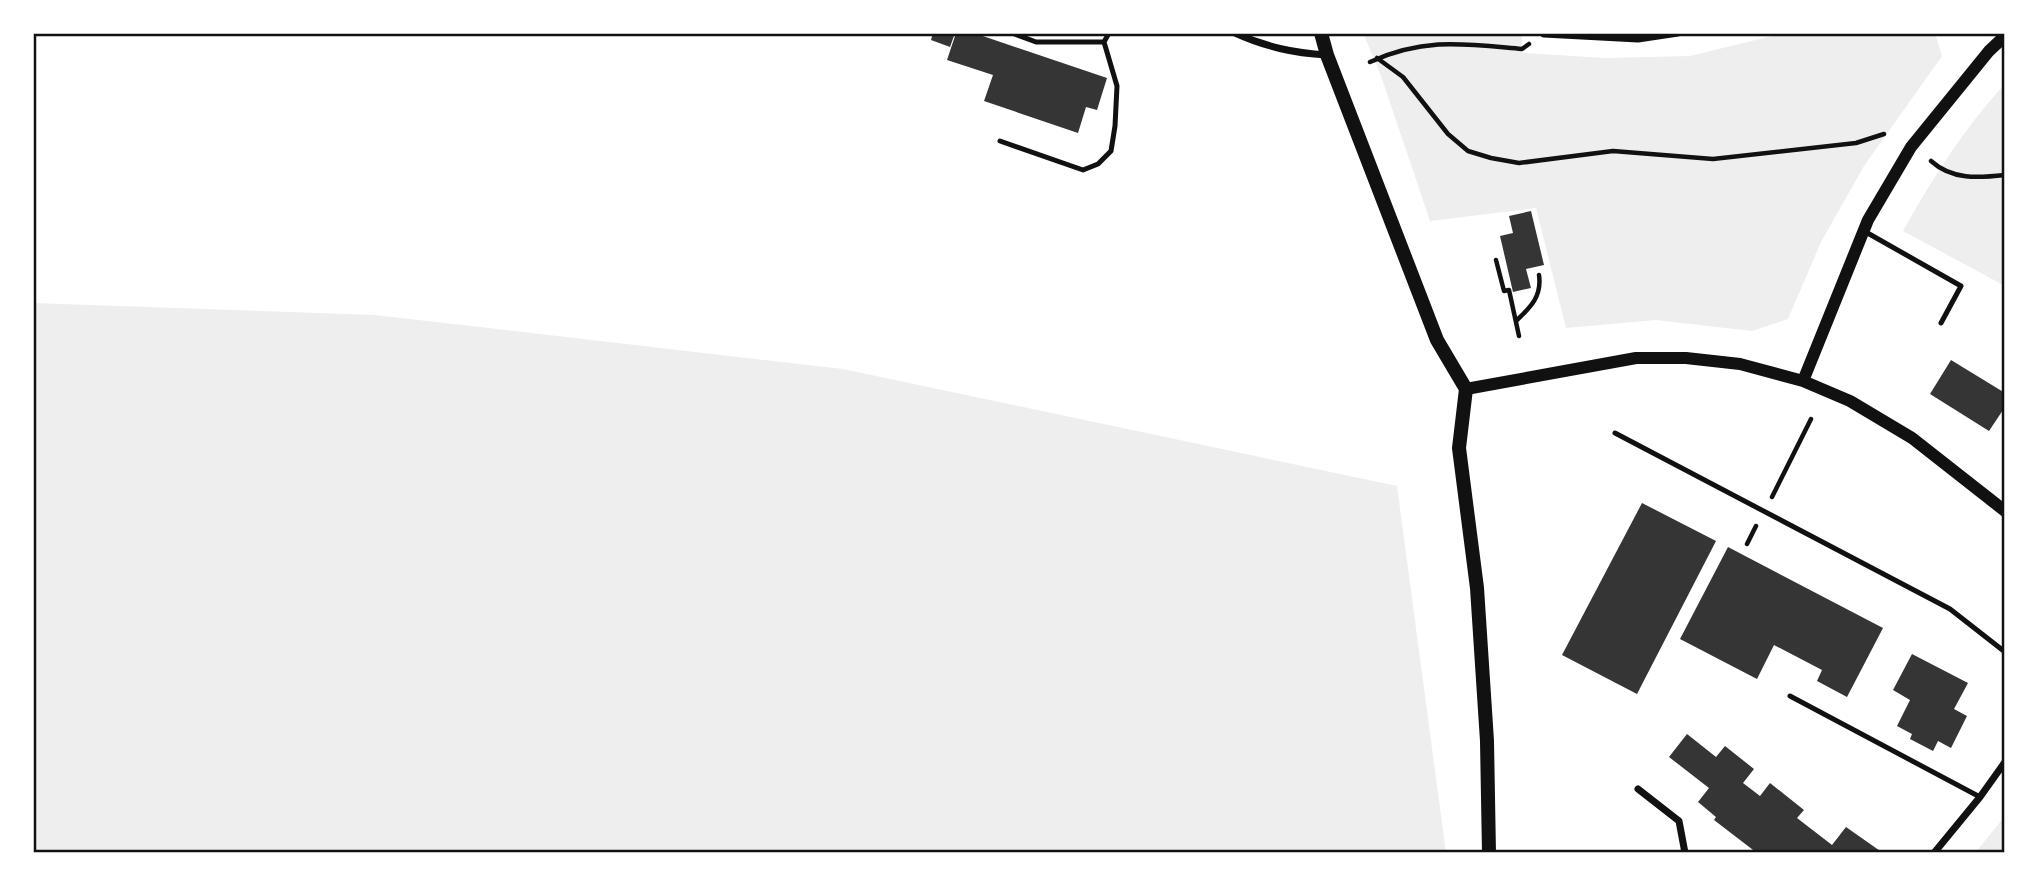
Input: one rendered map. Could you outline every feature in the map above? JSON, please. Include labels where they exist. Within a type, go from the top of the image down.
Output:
[{"type":"main road","points":[[1321,33],[1327,55],[1437,340],[1466,388],[1459,448],[1477,588],[1487,741],[1489,853]]},
{"type":"street","points":[[1235,33],[1255,42],[1296,53],[1327,55]]},
{"type":"street","points":[[1544,34],[1638,39],[1678,33]]},
{"type":"street","points":[[1803,381],[1864,231],[1911,147],[1999,36]]},
{"type":"street","points":[[1466,388],[1636,358],[1686,358],[1740,364],[1803,381],[1850,401],[1912,438],[2005,511]]},
{"type":"street","points":[[1934,853],[2005,762]]},
{"type":"street","points":[[1639,789],[1679,821],[1685,853]]},
{"type":"lane","points":[[1013,33],[1037,42],[1104,43]]},
{"type":"lane","points":[[1000,141],[1083,170],[1098,164],[1111,151],[1116,113],[1117,86],[1104,43],[1109,33]]},
{"type":"lane","points":[[1864,231],[1961,286],[1941,323]]},
{"type":"lane","points":[[1615,433],[1950,609],[2005,652]]},
{"type":"lane","points":[[1790,696],[1980,797]]},
{"type":"path","points":[[1370,62],[1401,50],[1430,44],[1522,49],[1544,34]]},
{"type":"path","points":[[1377,58],[1403,77],[1448,134],[1468,151],[1520,163],[1612,150],[1713,159],[1856,143],[1884,134]]},
{"type":"path","points":[[1931,161],[1941,170],[1973,178],[2005,175]]},
{"type":"path","points":[[1496,260],[1504,291],[1508,290],[1519,335]]},
{"type":"path","points":[[1516,321],[1538,296],[1541,285],[1539,275]]},
{"type":"path","points":[[1747,544],[1811,419]]},
{"type":"shaded area","points":[[1363,33],[1522,33],[1522,53],[1605,58],[1690,56],[1784,33],[1935,33],[1942,56],[1864,166],[1821,242],[1788,319],[1752,331],[1656,320],[1566,328],[1536,208],[1430,221],[1381,76]]},
{"type":"shaded area","points":[[2005,84],[2005,286],[1903,231],[1950,154]]},
{"type":"shaded area","points":[[33,303],[375,315],[843,369],[1397,486],[1446,853],[33,853]]},
{"type":"shaded area","points":[[2005,816],[2005,853],[1975,853]]},
{"type":"building","points":[[933,33],[955,33],[950,47],[931,40]]},
{"type":"building","points":[[956,33],[974,33],[1107,78],[1097,110],[1086,107],[1078,133],[984,101],[993,75],[947,60]]},
{"type":"building","points":[[1531,211],[1544,265],[1526,269],[1531,288],[1513,292],[1500,236],[1513,233],[1509,216]]},
{"type":"building","points":[[1951,360],[2005,393],[2005,407],[1989,431],[1930,394]]},
{"type":"building","points":[[1642,503],[1716,541],[1637,694],[1562,655]]},
{"type":"building","points":[[1728,547],[1883,628],[1847,697],[1817,681],[1822,670],[1774,645],[1757,679],[1680,639]]},
{"type":"building","points":[[1912,654],[1968,683],[1954,709],[1967,716],[1951,748],[1938,741],[1933,751],[1910,739],[1912,734],[1897,726],[1910,700],[1893,690]]},
{"type":"building","points":[[1687,734],[1716,757],[1725,746],[1754,769],[1743,783],[1760,796],[1770,783],[1804,810],[1797,818],[1832,845],[1846,827],[1883,853],[1757,853],[1714,820],[1716,817],[1698,802],[1709,788],[1669,757]]}]
